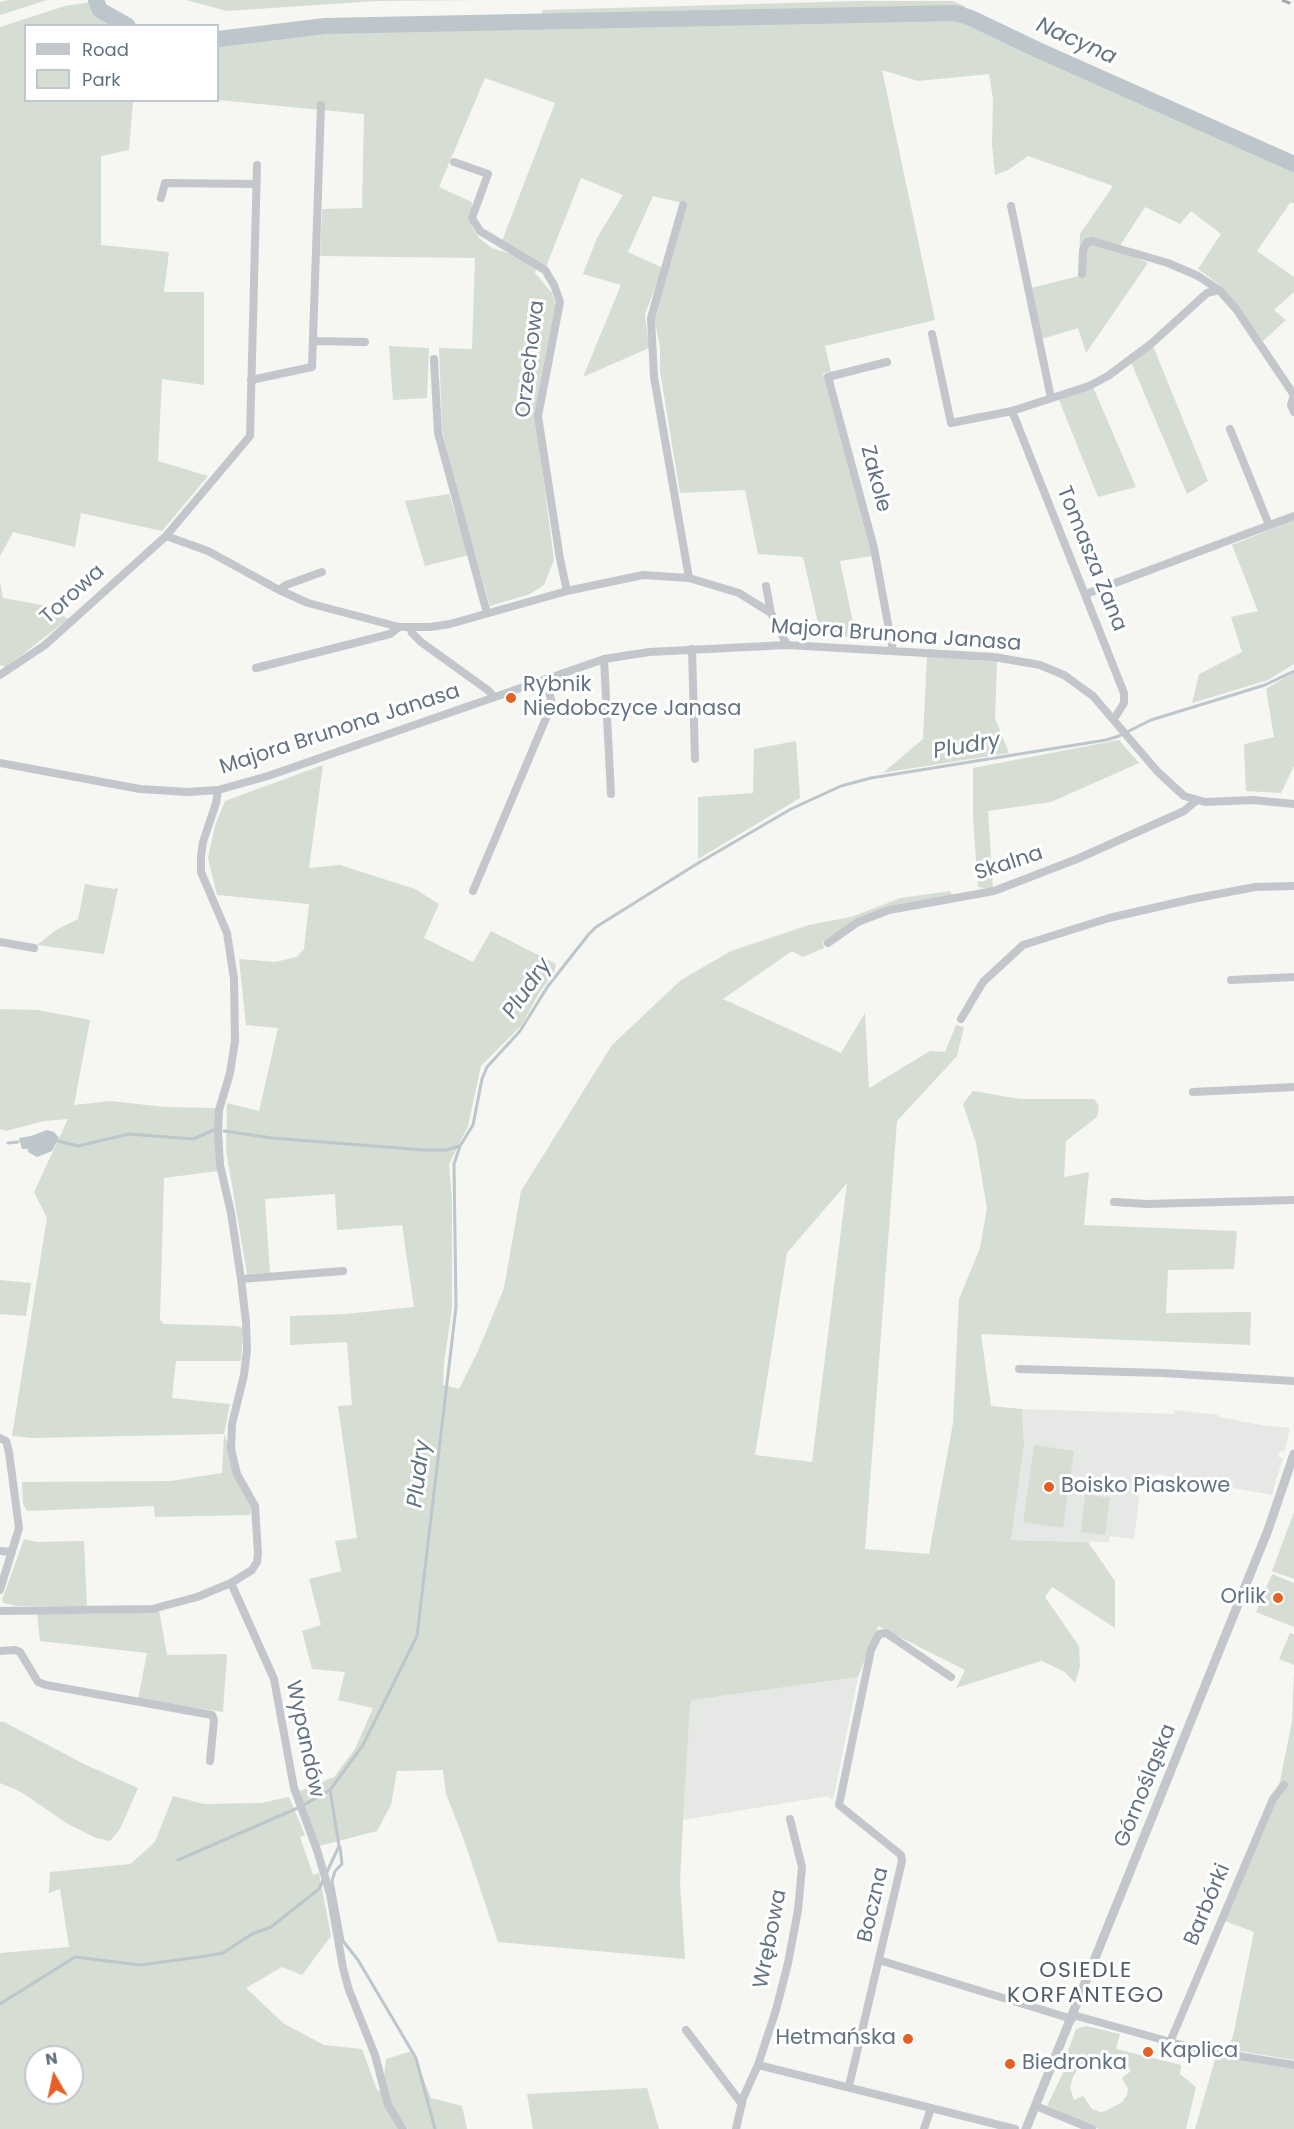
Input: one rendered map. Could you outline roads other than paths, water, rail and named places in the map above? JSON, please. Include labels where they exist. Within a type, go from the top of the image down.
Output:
[{"type":"street","points":[[251,380],[312,367],[321,105]]},
{"type":"street","name":"Orzechowa","points":[[454,162],[488,174],[472,218],[480,231],[545,270],[560,302],[538,416],[567,591]]},
{"type":"street","points":[[257,165],[250,436],[166,536],[208,551],[279,590],[308,603],[399,627],[450,624],[567,591],[643,575],[689,578],[739,593],[771,613]]},
{"type":"street","points":[[161,198],[165,183],[256,184]]},
{"type":"street","points":[[683,205],[651,318],[654,377],[689,578]]},
{"type":"street","points":[[1011,206],[1051,398]]},
{"type":"street","points":[[1082,274],[1083,249],[1087,242],[1092,241],[1168,263],[1198,276],[1219,290],[1236,309],[1294,395],[1291,405],[1294,412]]},
{"type":"street","points":[[932,334],[951,423],[1012,411],[1089,386],[1108,376],[1152,343],[1207,293],[1219,290]]},
{"type":"street","points":[[313,341],[365,342]]},
{"type":"street","points":[[434,359],[438,433],[486,613]]},
{"type":"street","name":"Zakole","points":[[887,362],[828,376],[874,548],[893,651]]},
{"type":"street","name":"Tomasza Zana","points":[[1012,411],[1124,693],[1124,704],[1117,722]]},
{"type":"street","points":[[1230,429],[1269,525]]},
{"type":"street","points":[[1086,594],[1294,516]]},
{"type":"street","name":"Torowa","points":[[0,675],[45,645],[166,536]]},
{"type":"street","points":[[279,590],[286,585],[322,572]]},
{"type":"street","points":[[766,586],[771,613],[787,645]]},
{"type":"street","points":[[256,668],[390,634],[399,627]]},
{"type":"street","points":[[410,628],[421,642],[466,673],[489,691],[494,698]]},
{"type":"street","name":"Majora Brunona Janasa","points":[[0,763],[140,789],[188,792],[218,790],[268,776],[604,659],[639,653],[787,645],[1002,658],[1040,665],[1057,671],[1093,696],[1176,790],[1186,797],[1208,802],[1253,800],[1294,804]]},
{"type":"street","points":[[692,649],[695,759]]},
{"type":"street","points":[[604,659],[611,794]]},
{"type":"street","points":[[472,891],[552,704],[546,679]]},
{"type":"street","points":[[0,1611],[152,1609],[197,1597],[231,1583],[252,1570],[258,1558],[255,1506],[237,1474],[231,1449],[232,1424],[244,1375],[247,1350],[241,1279],[231,1213],[220,1165],[219,1110],[230,1073],[235,1041],[234,979],[227,933],[201,872],[203,842],[218,790]]},
{"type":"street","name":"Skalna","points":[[828,943],[858,922],[889,910],[994,891],[1077,859],[1184,812],[1197,800]]},
{"type":"street","points":[[961,1019],[982,982],[1023,945],[1109,918],[1192,899],[1255,887],[1294,886]]},
{"type":"street","points":[[0,942],[34,948]]},
{"type":"street","points":[[1231,980],[1294,978]]},
{"type":"street","points":[[1193,1092],[1294,1087]]},
{"type":"street","points":[[1114,1202],[1148,1204],[1294,1200]]},
{"type":"street","points":[[241,1279],[343,1271]]},
{"type":"street","points":[[1019,1369],[1163,1373],[1294,1381]]},
{"type":"street","points":[[0,1438],[6,1441],[9,1452],[19,1528],[0,1590]]},
{"type":"street","name":"Górnośląska","points":[[1026,2129],[1261,1550],[1294,1455]]},
{"type":"street","points":[[0,1551],[12,1552]]},
{"type":"street","name":"Wypandów","points":[[231,1583],[274,1679],[294,1788],[317,1850],[330,1894],[343,1968],[375,2055],[388,2105],[403,2129]]},
{"type":"street","name":"Boczna","points":[[951,1677],[886,1633],[879,1634],[871,1650],[839,1806],[901,1855],[901,1868],[879,1960],[1073,2017],[1196,2049],[1294,2065]]},
{"type":"street","points":[[0,1651],[20,1652],[38,1682],[46,1685],[212,1715],[214,1720],[210,1761]]},
{"type":"street","name":"Barbórki","points":[[1170,2042],[1273,1799],[1284,1785]]},
{"type":"street","name":"Wrębowa","points":[[736,2129],[788,1964],[798,1910],[802,1867],[790,1819]]},
{"type":"street","points":[[849,2086],[879,1960]]},
{"type":"street","points":[[686,2030],[742,2104]]},
{"type":"street","points":[[758,2065],[1015,2129]]},
{"type":"street","points":[[1036,2106],[1092,2129]]},
{"type":"street","points":[[924,2129],[931,2108]]},
{"type":"waterway","name":"Nacyna","points":[[96,0],[100,10],[124,24]]},
{"type":"waterway","name":"Nacyna","points":[[219,39],[325,26],[956,13],[1294,164]]},
{"type":"waterway","name":"Pludry","points":[[178,1860],[300,1807],[330,1790],[363,1745],[417,1636],[456,1307],[454,1164],[460,1146],[473,1125],[482,1079],[487,1067],[520,1031],[548,986],[589,934],[596,927],[695,865],[791,809],[841,786],[871,778],[1106,740],[1151,720],[1265,685],[1294,671]]},
{"type":"waterway","points":[[58,1141],[78,1146],[129,1134],[193,1139],[214,1130]]},
{"type":"waterway","points":[[224,1131],[272,1138],[424,1150],[446,1150],[460,1146]]},
{"type":"waterway","points":[[8,1143],[18,1142]]},
{"type":"waterway","points":[[0,2004],[75,1957],[140,1965],[200,1957],[223,1953],[252,1934],[271,1927],[319,1889],[339,1846],[330,1790]]},
{"type":"waterway","points":[[340,1847],[342,1864],[335,1871],[332,1881],[343,1941],[358,1960],[416,2058],[435,2129]]},
{"type":"railway","points":[[1282,0],[1294,5]]},
{"type":"place","name":"Rybnik Niedobczyce Janasa","points":[[511,698]]},
{"type":"place","name":"Boisko Piaskowe","points":[[1049,1487]]},
{"type":"place","name":"Orlik","points":[[1278,1598]]},
{"type":"place","name":"Hetmańska","points":[[908,2039]]},
{"type":"place","name":"Kaplica","points":[[1148,2052]]},
{"type":"place","name":"Biedronka","points":[[1010,2064]]},
{"type":"district","name":"OSIEDLE KORFANTEGO","points":[[1086,1984]]}]
